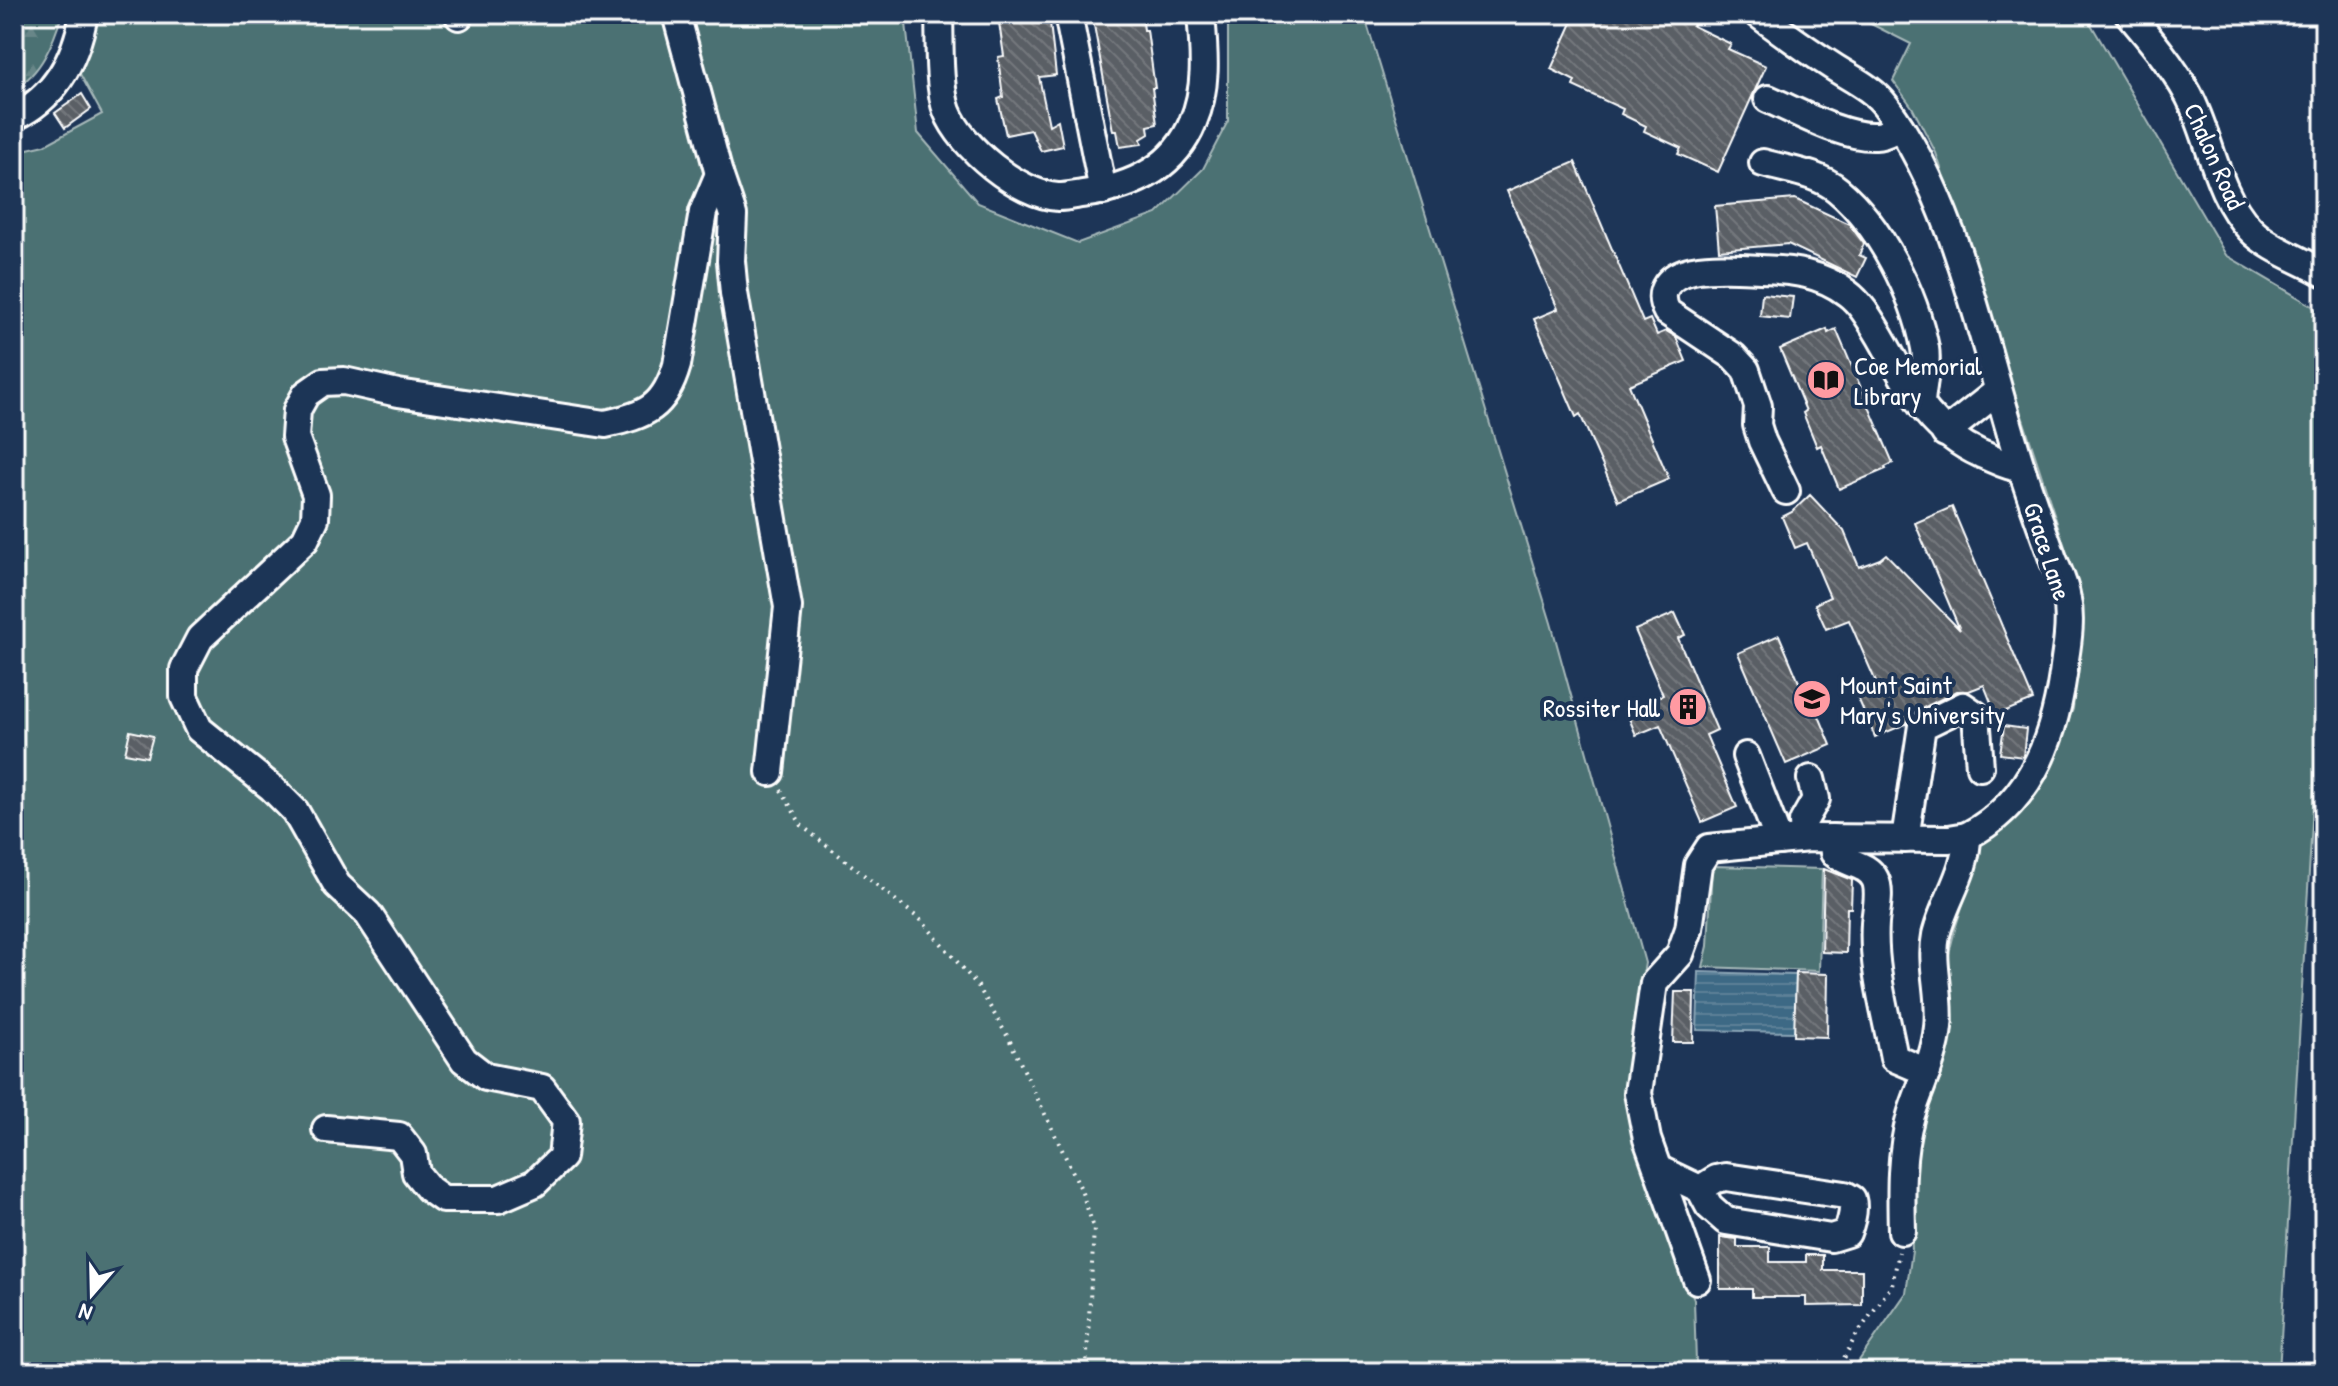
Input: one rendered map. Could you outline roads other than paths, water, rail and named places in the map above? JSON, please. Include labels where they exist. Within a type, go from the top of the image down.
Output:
[{"type":"street","points":[[14,117],[49,93],[62,77],[73,56],[84,14]]},
{"type":"street","points":[[676,14],[733,215],[731,261],[734,293],[788,607],[770,772]]},
{"type":"street","points":[[939,14],[947,110],[972,149],[1008,177],[1057,197],[1127,185],[1151,174],[1175,152],[1192,124],[1201,97],[1205,68],[1201,14]]},
{"type":"street","points":[[1068,14],[1103,191]]},
{"type":"street","name":"Grace Lane","points":[[1758,14],[1883,102],[1914,149],[1936,194],[2021,468],[2067,598],[2068,635],[2062,690],[2053,729],[2038,764],[2020,794],[2000,815],[1967,836]]},
{"type":"street","name":"Chalon Road","points":[[2129,14],[2171,66],[2189,95],[2228,196],[2250,229],[2275,247],[2324,273]]},
{"type":"street","points":[[1768,99],[1857,134],[1878,136],[1900,127]]},
{"type":"street","points":[[1763,163],[1819,179],[1838,190],[1874,231],[1911,298],[1926,352],[1921,403]]},
{"type":"street","points":[[326,1129],[399,1136],[413,1154],[416,1173],[429,1189],[443,1199],[498,1199],[535,1183],[562,1157],[566,1121],[542,1088],[486,1077],[464,1060],[368,914],[337,885],[295,811],[272,788],[199,729],[184,697],[184,669],[200,638],[305,540],[315,519],[316,495],[295,437],[297,410],[306,394],[323,382],[344,381],[398,393],[605,424],[633,418],[656,406],[670,388],[677,365],[703,212],[719,174]]},
{"type":"street","points":[[1786,491],[1762,441],[1757,425],[1758,406],[1746,370],[1718,345],[1679,322],[1662,303],[1661,294],[1674,277],[1692,271],[1724,268],[1797,270],[1848,293],[1868,316],[1934,422],[1945,433],[1977,451],[2011,467],[2021,468]]},
{"type":"street","points":[[1945,433],[1998,391]]},
{"type":"street","points":[[1905,839],[1922,726],[1963,706],[1973,711],[1976,715],[1980,767]]},
{"type":"street","points":[[1746,756],[1792,840]]},
{"type":"street","points":[[1792,840],[1816,799],[1811,779]]},
{"type":"street","points":[[1697,1280],[1647,1139],[1638,1093],[1654,983],[1680,954],[1689,929],[1698,865],[1709,848],[1832,838],[1949,839],[1967,836],[1967,855],[1937,933],[1934,956],[1939,987],[1938,1027],[1902,1160],[1902,1231]]},
{"type":"street","points":[[1832,838],[1834,853],[1860,865],[1872,875],[1877,885],[1874,942],[1894,1058],[1927,1072]]},
{"type":"street","points":[[1658,1169],[1700,1189],[1709,1206],[1726,1221],[1831,1238],[1847,1233],[1851,1223],[1854,1204],[1845,1195],[1726,1177],[1700,1189]]},
{"type":"water","points":[[1699,972],[1796,975],[1795,1032],[1697,1030]]},
{"type":"place","name":"Coe Memorial Library","points":[[1826,380]]},
{"type":"place","name":"Mount Saint Mary's University","points":[[1812,699]]},
{"type":"place","name":"Rossiter Hall","points":[[1688,707]]}]
